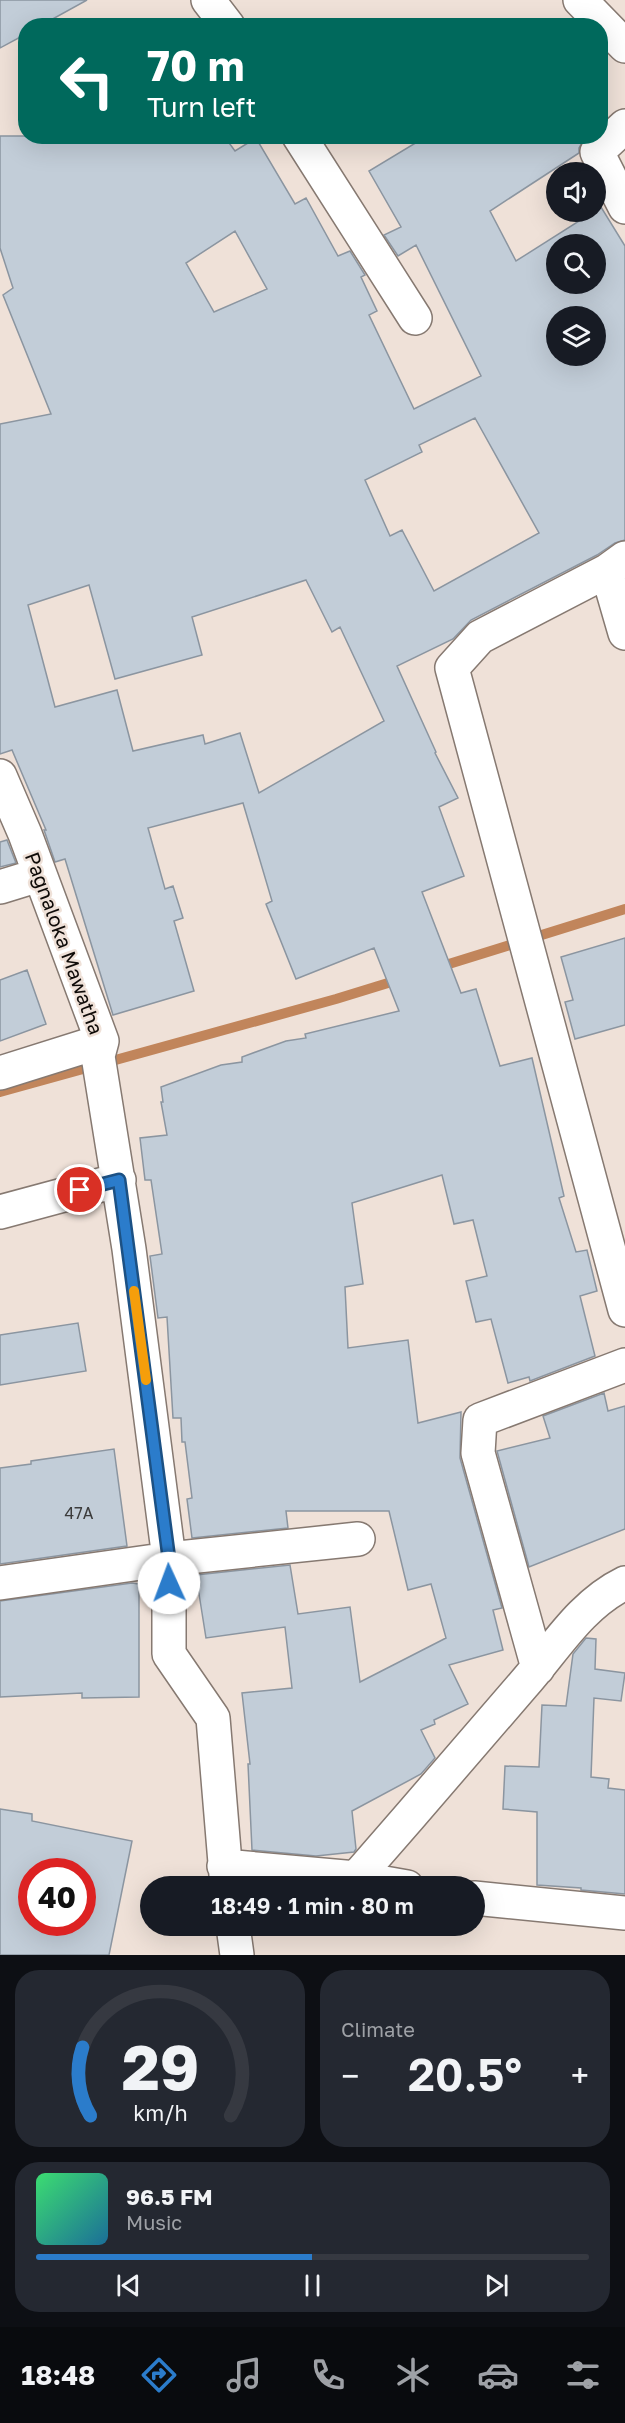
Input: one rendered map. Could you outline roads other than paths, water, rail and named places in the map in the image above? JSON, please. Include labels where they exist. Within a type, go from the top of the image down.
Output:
[{"type":"street","points":[[208,0],[222,18]]},
{"type":"street","points":[[580,0],[598,18]]},
{"type":"street","points":[[608,29],[625,46]]},
{"type":"street","points":[[608,142],[625,126]]},
{"type":"street","points":[[304,144],[415,318]]},
{"type":"street","points":[[606,144],[597,152],[625,207]]},
{"type":"street","points":[[625,633],[616,564],[480,638],[452,668],[625,1310]]},
{"type":"street","name":"Pagnaloka Mawatha","points":[[0,776],[39,875],[100,1049],[106,1107],[119,1180],[169,1559],[169,1654],[213,1718],[226,1876]]},
{"type":"street","points":[[0,886],[39,875]]},
{"type":"street","points":[[0,1073],[100,1049]]},
{"type":"street","points":[[0,1212],[119,1180]]},
{"type":"street","points":[[538,1668],[478,1453],[480,1420],[625,1365]]},
{"type":"street","points":[[0,1583],[169,1559],[358,1539]]},
{"type":"street","points":[[358,1876],[538,1668],[567,1629],[607,1592],[625,1583]]},
{"type":"street","points":[[485,1899],[625,1913]]},
{"type":"street","points":[[234,1936],[237,1955]]},
{"type":"waterway","points":[[436,968],[625,909]]},
{"type":"waterway","points":[[0,1092],[401,979]]}]
